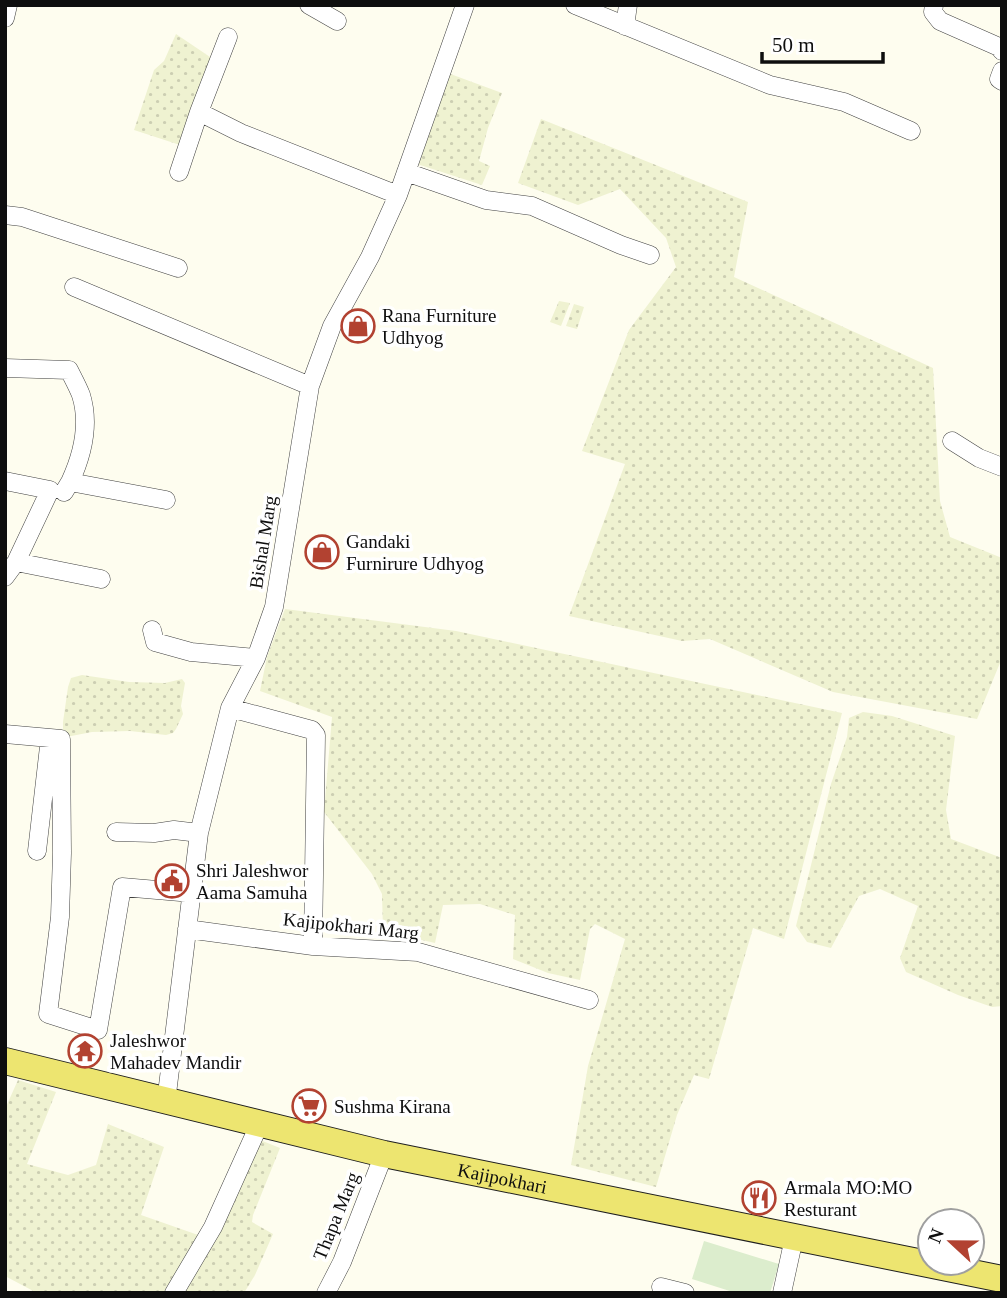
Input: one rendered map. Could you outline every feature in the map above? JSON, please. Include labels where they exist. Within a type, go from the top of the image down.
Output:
[{"type":"main road","name":"Kajipokhari","points":[[5,1060],[384,1154],[1002,1279]]},
{"type":"street","points":[[5,18],[8,5]]},
{"type":"street","points":[[309,5],[337,21]]},
{"type":"street","name":"Bishal Marg","points":[[166,1102],[199,833],[230,708],[257,658],[274,607],[310,386],[332,326],[370,257],[398,195],[465,5]]},
{"type":"street","points":[[575,5],[770,85],[844,102],[911,131]]},
{"type":"street","points":[[625,26],[628,5]]},
{"type":"street","points":[[934,5],[933,12],[940,20],[999,47],[1002,51]]},
{"type":"street","points":[[179,173],[228,37]]},
{"type":"street","points":[[1002,71],[999,79],[1002,81]]},
{"type":"street","points":[[199,112],[241,133],[398,195]]},
{"type":"street","points":[[406,172],[486,200],[531,206],[650,255]]},
{"type":"street","points":[[5,215],[22,217],[178,268]]},
{"type":"street","points":[[74,288],[310,386]]},
{"type":"street","points":[[5,368],[69,370],[81,397],[84,432],[81,457],[64,492],[5,481]]},
{"type":"street","points":[[952,441],[979,458],[1002,467]]},
{"type":"street","points":[[70,482],[166,500]]},
{"type":"street","points":[[50,490],[10,569],[101,579]]},
{"type":"street","points":[[152,630],[155,642],[191,652],[257,658]]},
{"type":"street","points":[[230,708],[312,730],[316,735],[313,946]]},
{"type":"street","points":[[5,734],[61,739],[60,917],[48,1014],[98,1030],[122,887],[192,893]]},
{"type":"street","points":[[37,851],[50,737]]},
{"type":"street","points":[[116,832],[154,833],[173,830],[199,833]]},
{"type":"street","name":"Kajipokhari Marg","points":[[187,929],[313,946],[418,952],[589,1000]]},
{"type":"street","points":[[174,1293],[213,1227],[259,1125]]},
{"type":"street","name":"Thapa Marg","points":[[326,1293],[342,1262],[384,1154]]},
{"type":"street","points":[[782,1293],[794,1238]]},
{"type":"street","points":[[661,1287],[685,1293]]},
{"type":"green space","points":[[176,34],[213,59],[180,145],[134,130],[154,70],[164,61]]},
{"type":"green space","points":[[445,72],[502,93],[479,161],[490,166],[482,185],[414,163]]},
{"type":"green space","points":[[541,119],[748,202],[734,277],[933,368],[940,501],[950,537],[1002,558],[1002,658],[977,719],[833,692],[710,639],[682,641],[569,616],[625,464],[582,451],[629,330],[676,267],[666,238],[620,189],[578,205],[518,183]]},
{"type":"green space","points":[[559,301],[570,303],[561,326],[550,322]]},
{"type":"green space","points":[[574,304],[584,307],[577,329],[566,326]]},
{"type":"green space","points":[[285,609],[456,631],[842,713],[784,939],[753,928],[709,1079],[694,1075],[677,1115],[656,1187],[571,1165],[588,1066],[625,939],[595,924],[590,929],[580,980],[548,973],[513,959],[515,915],[480,904],[443,905],[435,943],[383,931],[382,894],[372,874],[324,812],[332,717],[260,691],[267,657]]},
{"type":"green space","points":[[82,675],[129,682],[165,683],[182,679],[185,683],[181,706],[183,714],[176,729],[166,735],[130,731],[92,732],[66,737],[63,734],[63,722],[68,687],[71,678]]},
{"type":"green space","points":[[863,712],[892,716],[955,736],[946,810],[951,839],[1002,858],[1002,1006],[992,1007],[958,995],[906,972],[900,958],[918,906],[880,889],[859,896],[831,948],[807,942],[796,926],[831,784],[847,737],[849,718]]},
{"type":"green space","points":[[18,1080],[56,1092],[27,1164],[68,1175],[96,1165],[108,1124],[164,1147],[141,1215],[201,1236],[168,1293],[37,1293],[5,1276],[5,1109]]},
{"type":"green space","points":[[260,1140],[280,1148],[253,1215],[252,1222],[273,1234],[255,1275],[244,1293],[182,1293]]},
{"type":"green space","points":[[704,1241],[779,1264],[770,1293],[736,1293],[692,1279]]},
{"type":"place","name":"Rana Furniture Udhyog","points":[[358,326]]},
{"type":"place","name":"Gandaki Furnirure Udhyog","points":[[322,552]]},
{"type":"place","name":"Shri Jaleshwor Aama Samuha","points":[[172,881]]},
{"type":"place","name":"Jaleshwor Mahadev Mandir","points":[[85,1051]]},
{"type":"place","name":"Sushma Kirana","points":[[309,1106]]},
{"type":"place","name":"Armala MO:MO Resturant","points":[[759,1198]]}]
